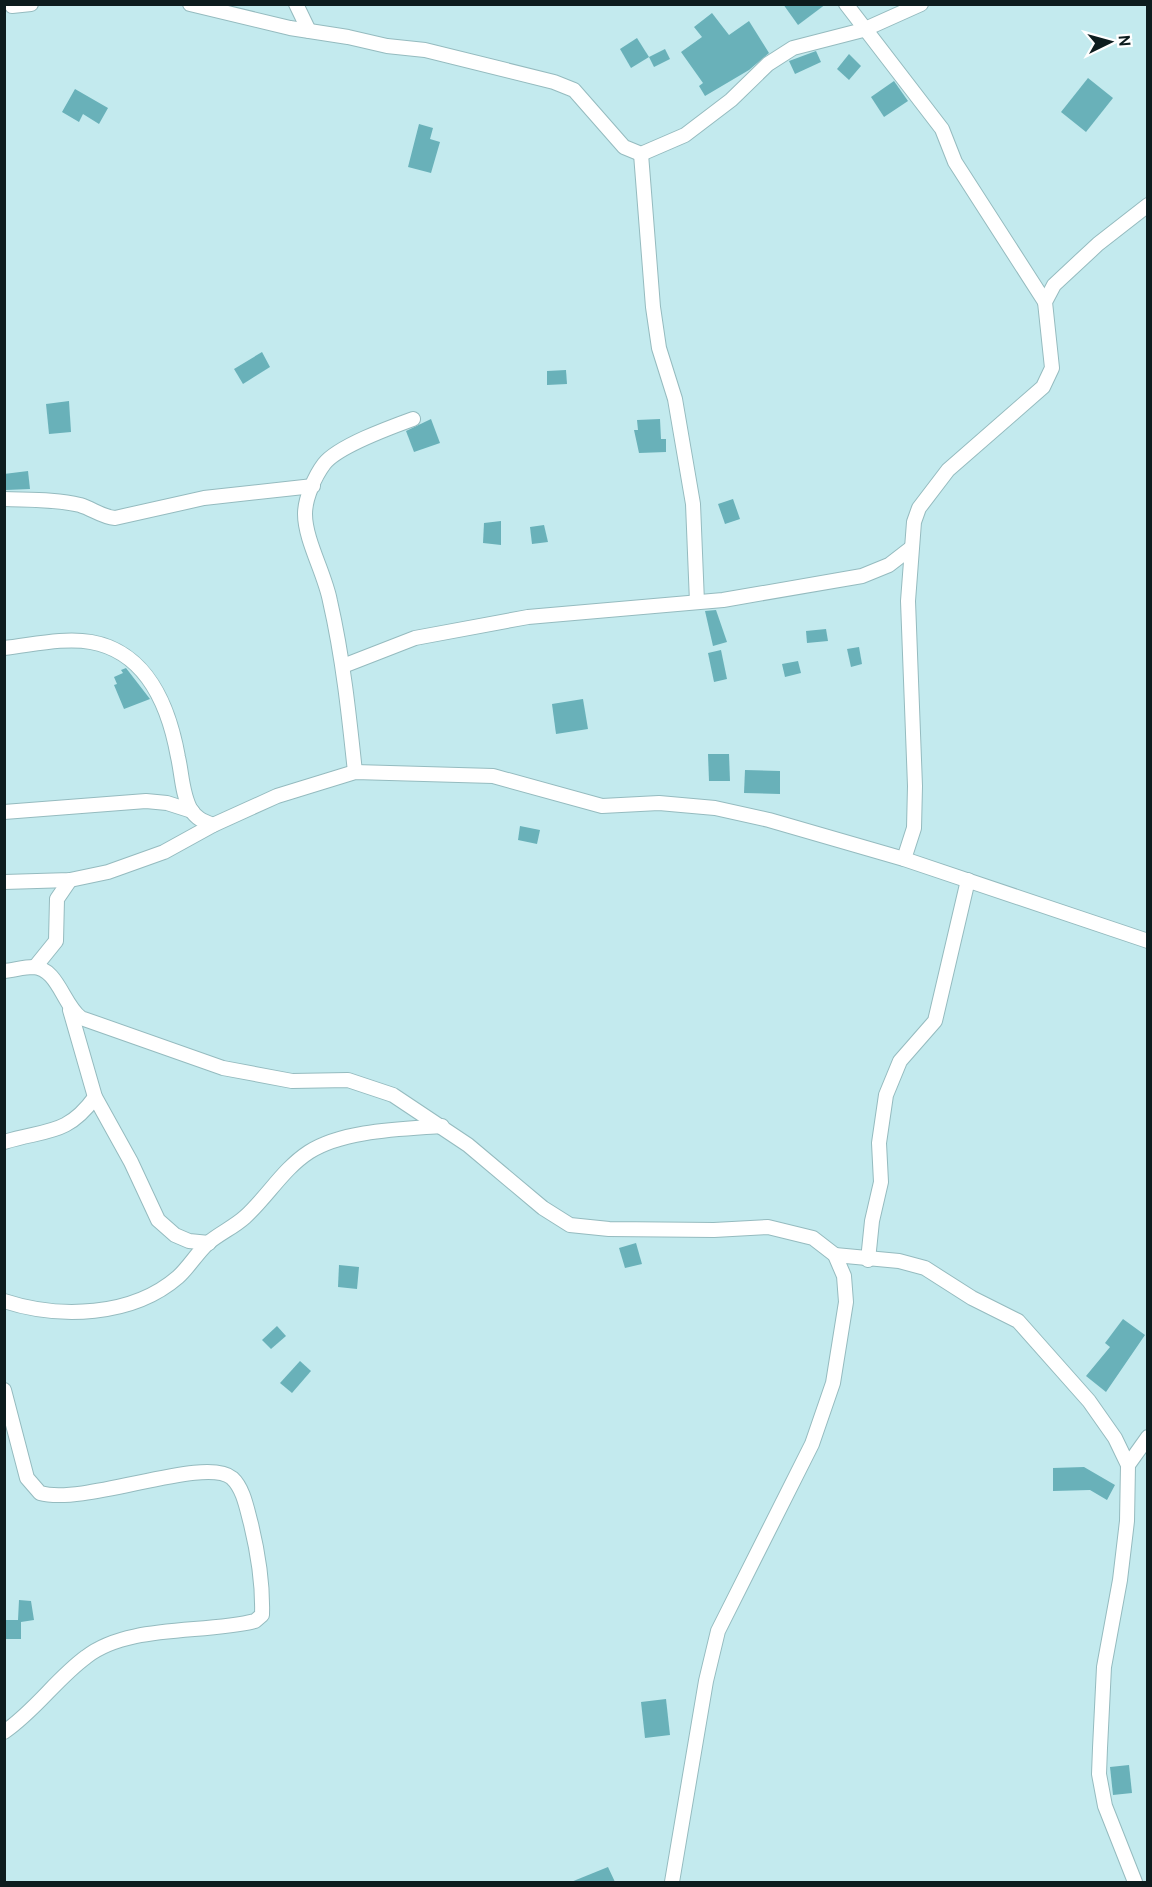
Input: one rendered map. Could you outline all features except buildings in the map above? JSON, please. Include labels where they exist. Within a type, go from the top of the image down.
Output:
[{"type":"street","points":[[12,6],[31,4]]},
{"type":"street","points":[[190,4],[309,31],[387,46],[425,50],[554,82],[574,90],[624,147],[641,154],[685,135],[731,100],[768,64],[794,48],[864,30],[921,4]]},
{"type":"street","points":[[296,4],[309,31]]},
{"type":"street","points":[[846,4],[942,129],[955,162],[1045,302],[1052,357],[1048,378],[1035,396],[970,450],[932,489],[919,508],[911,548],[908,601],[915,786],[914,828],[904,859]]},
{"type":"street","points":[[641,154],[653,307],[659,348],[675,399],[693,504],[697,602]]},
{"type":"street","points":[[1045,302],[1054,285],[1072,266],[1148,205]]},
{"type":"street","points":[[355,772],[343,666],[326,581],[306,525],[306,507],[313,486],[326,461],[380,431],[413,419]]},
{"type":"street","points":[[4,499],[67,503],[82,506],[105,517],[115,518],[204,498],[313,486]]},
{"type":"street","points":[[343,666],[415,638],[458,629],[528,617],[697,602],[862,576],[889,565],[911,548]]},
{"type":"street","points":[[4,648],[84,641],[103,644],[130,659],[152,682],[166,710],[192,811],[199,820],[213,825]]},
{"type":"street","points":[[4,882],[70,880],[108,872],[144,859],[277,796],[355,772],[494,776],[602,806],[659,804],[715,808],[769,820],[904,859],[1148,941]]},
{"type":"street","points":[[4,812],[146,801],[167,803],[192,811]]},
{"type":"street","points":[[35,967],[56,941],[57,899],[70,880]]},
{"type":"street","points":[[868,1260],[872,1221],[881,1182],[879,1143],[886,1095],[900,1061],[935,1021],[968,880]]},
{"type":"street","points":[[4,971],[35,967],[53,979],[70,1010],[94,1097],[130,1162],[158,1221],[182,1238],[208,1243]]},
{"type":"street","points":[[70,1010],[99,1025],[223,1068],[291,1081],[348,1080],[393,1095],[468,1144],[543,1208],[570,1225],[609,1229],[714,1230],[768,1227],[813,1238],[835,1255],[868,1260],[899,1261],[925,1268],[972,1298],[1018,1321],[1089,1401],[1115,1438],[1128,1465],[1129,1498],[1124,1553],[1104,1667],[1099,1774],[1105,1806],[1136,1882]]},
{"type":"street","points":[[4,1142],[66,1126],[78,1119],[94,1097]]},
{"type":"street","points":[[4,1301],[22,1307],[64,1312],[109,1309],[139,1300],[177,1278],[208,1243],[245,1218],[295,1162],[311,1151],[332,1142],[385,1131],[442,1126]]},
{"type":"street","points":[[672,1882],[706,1681],[718,1631],[812,1444],[833,1383],[846,1302],[844,1276],[835,1255]]},
{"type":"street","points":[[4,1390],[27,1478],[40,1493],[60,1496],[126,1487],[198,1471],[218,1471],[232,1478],[245,1500],[255,1543],[262,1601],[262,1615],[255,1621],[111,1643],[86,1656],[27,1716],[4,1732]]},
{"type":"street","points":[[1128,1465],[1148,1437]]}]
